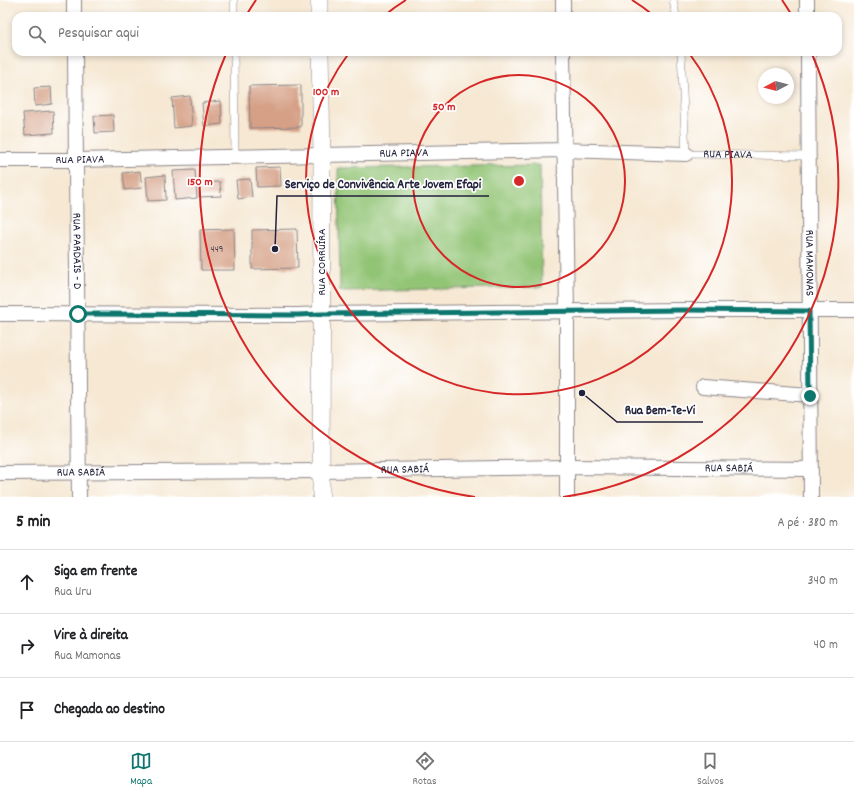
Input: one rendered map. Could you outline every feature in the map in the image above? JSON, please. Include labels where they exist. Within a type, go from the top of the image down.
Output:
[{"type":"street","points":[[74,0],[74,12]]},
{"type":"street","points":[[319,0],[319,12]]},
{"type":"street","points":[[563,0],[563,12]]},
{"type":"street","points":[[807,0],[807,12]]},
{"type":"street","name":"RUA PARDAIS - D","points":[[75,56],[79,497]]},
{"type":"street","name":"RUA CORRUÍRA","points":[[320,56],[322,155],[321,497]]},
{"type":"street","points":[[563,56],[567,312],[567,497]]},
{"type":"street","name":"RUA MAMONAS","points":[[808,56],[811,497]]},
{"type":"street","name":"RUA PIAVA","points":[[0,160],[76,160],[564,150],[686,154]]},
{"type":"street","points":[[0,314],[290,315],[682,310],[854,310]]},
{"type":"street","points":[[703,387],[810,396]]},
{"type":"street","name":"RUA SABIÁ","points":[[0,473],[321,471],[567,467],[810,469]]},
{"type":"lane","points":[[234,0],[234,12]]},
{"type":"lane","points":[[673,0],[675,12]]},
{"type":"lane","points":[[234,56],[235,157]]},
{"type":"lane","points":[[681,56],[686,154]]},
{"type":"lane","name":"RUA PIAVA","points":[[686,154],[808,156]]},
{"type":"green space","points":[[540,165],[542,287],[340,291],[338,168]]},
{"type":"building","points":[[301,85],[301,127],[250,128],[249,86]]},
{"type":"building","points":[[51,87],[52,104],[35,106],[34,88]]},
{"type":"building","points":[[190,96],[192,126],[174,128],[172,98]]},
{"type":"building","points":[[221,101],[222,124],[204,126],[202,103]]},
{"type":"building","points":[[53,111],[54,133],[25,135],[23,113]]},
{"type":"building","points":[[113,115],[114,132],[95,133],[94,116]]},
{"type":"building","points":[[280,167],[281,186],[257,187],[256,168]]},
{"type":"building","points":[[195,170],[197,198],[175,200],[173,171]]},
{"type":"building","points":[[140,171],[142,188],[125,190],[123,173]]},
{"type":"building","points":[[165,175],[166,200],[148,201],[146,177]]},
{"type":"building","points":[[250,179],[252,197],[238,199],[236,180]]},
{"type":"building","points":[[220,182],[221,196],[199,197],[199,183]]},
{"type":"building","points":[[234,229],[235,270],[201,270],[200,230]]},
{"type":"building","points":[[297,229],[298,268],[252,269],[252,230]]},
{"type":"place","name":"Serviço de Convivência Arte Jovem Efapi","points":[[275,249]]},
{"type":"place","name":"Rua Bem-Te-Vi","points":[[582,393]]},
{"type":"route","points":[[78,314],[298,315],[682,310],[809,311],[810,396]]}]
